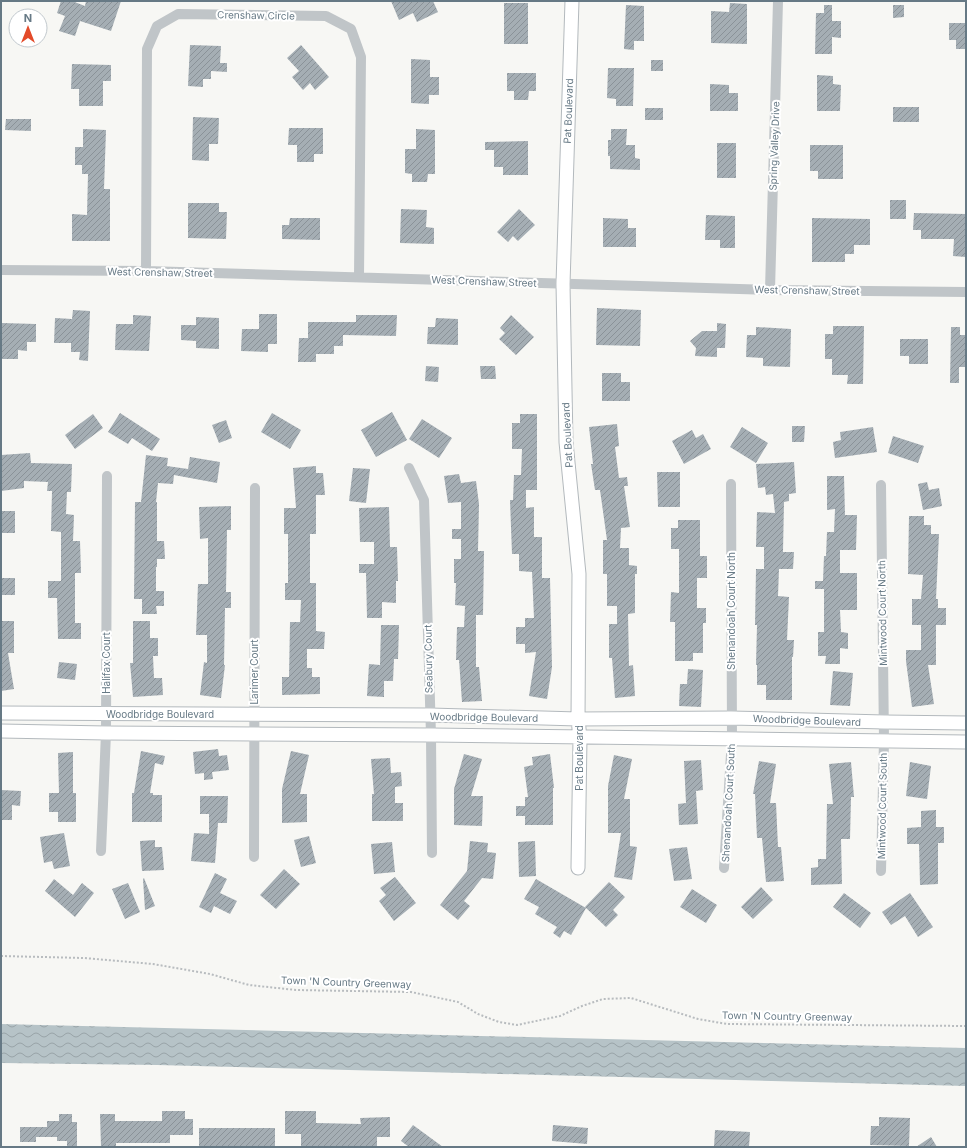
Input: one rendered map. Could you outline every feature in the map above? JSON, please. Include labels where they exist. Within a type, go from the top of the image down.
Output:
[{"type":"street","name":"Pat Boulevard","points":[[572,1],[563,284],[566,442],[579,574],[578,719],[580,738],[578,868]]},
{"type":"street","name":"Spring Valley Drive","points":[[770,290],[778,1]]},
{"type":"street","name":"Crenshaw Circle","points":[[146,271],[147,49],[157,26],[178,14],[326,16],[351,29],[361,57],[358,277]]},
{"type":"street","name":"West Crenshaw Street","points":[[1,270],[146,271],[770,290],[966,292]]},
{"type":"street","name":"Seabury Court","points":[[408,468],[424,500],[431,735],[432,854]]},
{"type":"street","name":"Halifax Court","points":[[101,851],[106,733],[107,476]]},
{"type":"street","name":"Shenandoah Court North","points":[[731,484],[732,738]]},
{"type":"street","name":"Mintwood Court North","points":[[881,485],[884,740]]},
{"type":"street","name":"Larimer Court","points":[[254,857],[255,488]]},
{"type":"street","name":"Woodbridge Boulevard","points":[[1,713],[430,715],[578,719],[731,718],[966,723]]},
{"type":"street","name":"Woodbridge Boulevard","points":[[1,731],[580,738],[732,738],[966,742]]},
{"type":"street","name":"Shenandoah Court South","points":[[724,868],[732,738]]},
{"type":"street","name":"Mintwood Court South","points":[[881,871],[884,740]]},
{"type":"path","name":"Town 'N Country Greenway","points":[[1,956],[84,958],[153,964],[210,974],[249,985],[296,990],[411,992],[458,1002],[478,1014],[499,1022],[517,1025],[560,1016],[582,1006],[603,999],[631,998],[698,1019],[727,1024],[966,1026]]},
{"type":"water","points":[[1,1024],[966,1048],[966,1086],[157,1065],[1,1063]]},
{"type":"building","points":[[61,1],[72,1],[85,6],[86,1],[121,1],[111,31],[80,21],[75,36],[59,31],[65,16],[57,13]]},
{"type":"building","points":[[391,1],[433,1],[438,12],[417,22],[413,13],[399,20]]},
{"type":"building","points":[[504,3],[528,3],[528,44],[504,44]]},
{"type":"building","points":[[730,3],[747,4],[747,44],[711,43],[711,11],[729,12]]},
{"type":"building","points":[[626,5],[644,6],[644,41],[634,41],[634,50],[624,49]]},
{"type":"building","points":[[824,5],[832,5],[832,21],[841,21],[841,38],[832,37],[832,54],[815,54],[816,13],[824,13]]},
{"type":"building","points":[[893,5],[904,5],[904,17],[893,18]]},
{"type":"building","points":[[949,23],[966,23],[966,49],[956,49],[956,40],[949,40]]},
{"type":"building","points":[[190,45],[221,46],[220,63],[227,63],[227,72],[211,71],[211,79],[203,79],[203,87],[188,86]]},
{"type":"building","points":[[301,45],[329,77],[315,90],[310,83],[303,90],[292,77],[299,71],[287,58]]},
{"type":"building","points":[[411,59],[430,60],[430,77],[439,77],[439,95],[429,95],[429,104],[411,103]]},
{"type":"building","points":[[651,60],[663,60],[663,71],[651,71]]},
{"type":"building","points":[[72,64],[111,65],[111,81],[103,81],[103,106],[79,106],[79,89],[71,89]]},
{"type":"building","points":[[608,68],[634,68],[633,106],[616,106],[616,99],[607,98]]},
{"type":"building","points":[[507,73],[536,73],[536,91],[529,91],[528,100],[514,100],[514,91],[507,91]]},
{"type":"building","points":[[817,75],[833,76],[833,84],[841,85],[840,111],[817,111]]},
{"type":"building","points":[[710,84],[729,85],[729,93],[738,93],[738,111],[710,111]]},
{"type":"building","points":[[893,107],[919,107],[919,122],[893,122]]},
{"type":"building","points":[[645,108],[663,108],[663,120],[645,120]]},
{"type":"building","points":[[193,117],[219,118],[218,144],[209,144],[209,161],[192,160]]},
{"type":"building","points":[[6,119],[31,119],[31,131],[5,130]]},
{"type":"building","points":[[289,128],[323,128],[323,154],[314,154],[314,162],[297,162],[297,145],[288,145]]},
{"type":"building","points":[[83,129],[106,130],[104,189],[110,189],[110,241],[72,241],[72,214],[87,215],[88,174],[82,174],[82,165],[75,165],[75,147],[83,147]]},
{"type":"building","points":[[416,129],[435,130],[435,174],[428,174],[427,182],[412,182],[412,174],[405,173],[405,149],[416,149]]},
{"type":"building","points":[[611,129],[627,129],[626,145],[635,145],[635,158],[640,159],[640,170],[610,169],[608,140],[611,140]]},
{"type":"building","points":[[528,141],[528,175],[503,175],[503,167],[494,167],[494,150],[485,150],[485,142]]},
{"type":"building","points":[[717,143],[736,143],[736,178],[717,178]]},
{"type":"building","points":[[810,145],[843,145],[843,179],[818,179],[818,171],[810,171]]},
{"type":"building","points":[[890,200],[906,200],[906,219],[890,219]]},
{"type":"building","points":[[188,203],[219,203],[219,212],[227,212],[226,239],[188,238]]},
{"type":"building","points":[[401,209],[427,210],[426,227],[434,228],[434,244],[400,243]]},
{"type":"building","points":[[519,209],[535,225],[518,241],[513,236],[508,242],[497,232]]},
{"type":"building","points":[[914,213],[966,214],[966,257],[953,256],[954,239],[921,239],[921,230],[913,230]]},
{"type":"building","points":[[706,215],[735,216],[735,248],[720,248],[720,240],[705,240]]},
{"type":"building","points":[[290,218],[320,218],[320,240],[282,239],[282,225],[289,225]]},
{"type":"building","points":[[603,218],[628,219],[628,228],[636,228],[636,247],[603,247]]},
{"type":"building","points":[[812,218],[870,219],[870,245],[854,245],[854,254],[845,254],[845,262],[812,262]]},
{"type":"building","points":[[597,308],[641,310],[640,346],[596,345]]},
{"type":"building","points":[[73,310],[90,311],[88,361],[79,360],[80,352],[71,352],[71,343],[54,343],[55,318],[72,319]]},
{"type":"building","points":[[259,314],[277,314],[277,344],[268,344],[268,352],[241,351],[242,329],[259,329]]},
{"type":"building","points":[[133,315],[151,316],[149,351],[115,350],[116,324],[133,324]]},
{"type":"building","points":[[356,315],[397,315],[396,336],[343,335],[343,346],[334,346],[334,354],[316,354],[316,362],[298,362],[299,338],[308,338],[308,322],[356,322]]},
{"type":"building","points":[[511,315],[534,337],[516,355],[499,339],[505,333],[500,328]]},
{"type":"building","points":[[196,317],[219,318],[219,349],[196,348],[196,341],[181,340],[181,325],[196,325]]},
{"type":"building","points":[[436,318],[458,319],[458,345],[427,344],[428,327],[435,327]]},
{"type":"building","points":[[2,323],[36,324],[36,342],[27,342],[27,351],[18,350],[18,359],[1,359]]},
{"type":"building","points":[[717,323],[726,324],[725,348],[717,348],[717,357],[695,356],[696,348],[690,341],[702,331],[717,331]]},
{"type":"building","points":[[833,326],[864,326],[863,384],[847,384],[848,375],[832,375],[832,359],[825,359],[825,334],[833,334]]},
{"type":"building","points":[[756,327],[791,329],[790,367],[763,366],[763,358],[746,357],[747,335],[756,335]]},
{"type":"building","points":[[951,327],[960,327],[960,335],[966,335],[966,367],[959,367],[959,383],[950,383]]},
{"type":"building","points":[[900,339],[928,339],[928,364],[909,364],[909,356],[900,356]]},
{"type":"building","points":[[426,366],[439,367],[438,382],[425,381]]},
{"type":"building","points":[[480,366],[495,366],[496,379],[481,379]]},
{"type":"building","points":[[602,373],[621,373],[621,382],[630,382],[630,401],[602,401]]},
{"type":"building","points":[[392,412],[407,440],[376,457],[361,430]]},
{"type":"building","points":[[120,413],[160,439],[152,451],[132,438],[128,444],[108,432]]},
{"type":"building","points":[[272,413],[301,430],[290,449],[261,432]]},
{"type":"building","points":[[93,414],[103,428],[75,449],[65,435]]},
{"type":"building","points":[[520,414],[537,414],[537,490],[526,490],[526,508],[534,507],[534,537],[542,537],[542,578],[550,578],[552,667],[547,699],[529,696],[536,652],[525,653],[525,644],[516,644],[516,627],[525,627],[525,618],[534,618],[532,572],[519,571],[519,554],[512,554],[510,500],[513,500],[514,475],[521,475],[522,449],[512,449],[512,423],[520,423]]},
{"type":"building","points":[[422,419],[452,438],[439,458],[409,439]]},
{"type":"building","points":[[226,420],[232,438],[219,443],[212,425]]},
{"type":"building","points":[[617,424],[619,446],[615,447],[619,478],[627,477],[628,486],[624,486],[630,527],[621,528],[620,548],[629,548],[629,565],[637,566],[637,574],[635,574],[635,613],[628,614],[629,666],[633,665],[635,696],[615,698],[612,658],[609,658],[609,624],[617,624],[617,606],[607,606],[607,574],[603,574],[603,540],[607,540],[600,490],[595,490],[591,464],[593,464],[589,427]]},
{"type":"building","points":[[792,426],[805,426],[804,442],[792,442]]},
{"type":"building","points":[[742,427],[768,443],[756,463],[730,447]]},
{"type":"building","points":[[873,427],[877,452],[835,458],[833,442],[841,440],[840,432]]},
{"type":"building","points":[[692,430],[696,438],[703,434],[711,449],[684,464],[672,441]]},
{"type":"building","points":[[893,436],[924,446],[918,463],[888,453]]},
{"type":"building","points":[[30,453],[31,463],[72,464],[71,492],[67,492],[66,514],[74,515],[73,541],[80,541],[81,573],[75,573],[75,623],[81,623],[81,639],[58,639],[57,598],[48,598],[48,581],[61,581],[61,532],[51,531],[52,491],[47,491],[48,482],[24,481],[24,488],[1,491],[1,455]]},
{"type":"building","points":[[146,455],[168,458],[167,466],[188,469],[190,457],[220,462],[217,483],[174,475],[173,484],[158,483],[156,502],[157,541],[164,541],[165,559],[157,559],[156,591],[164,591],[164,606],[156,606],[157,614],[142,614],[142,599],[134,599],[135,502],[141,502]]},
{"type":"building","points":[[794,462],[796,493],[789,494],[789,501],[784,502],[783,552],[794,552],[793,569],[779,569],[778,596],[789,597],[787,640],[794,640],[792,657],[792,700],[766,700],[766,685],[757,685],[756,665],[756,569],[764,569],[764,547],[756,547],[757,512],[775,513],[773,494],[766,495],[765,487],[758,488],[756,464]]},
{"type":"building","points":[[316,466],[316,473],[323,473],[325,495],[316,495],[316,534],[310,534],[310,583],[316,583],[316,631],[325,632],[324,649],[307,649],[307,668],[312,668],[312,677],[320,677],[320,694],[282,695],[282,677],[289,677],[290,622],[300,622],[301,600],[285,600],[285,583],[288,583],[288,534],[284,534],[284,508],[296,508],[293,468]]},
{"type":"building","points":[[353,468],[370,469],[366,503],[349,501]]},
{"type":"building","points":[[657,472],[680,472],[680,507],[658,507]]},
{"type":"building","points":[[459,474],[461,483],[476,481],[479,504],[478,551],[484,551],[483,615],[476,615],[476,667],[479,667],[482,701],[462,702],[459,660],[456,660],[457,627],[464,627],[465,606],[455,605],[456,583],[454,583],[454,559],[461,559],[461,539],[452,539],[452,529],[461,529],[461,502],[448,503],[444,476]]},
{"type":"building","points":[[827,476],[844,476],[845,515],[857,515],[856,550],[840,550],[840,573],[857,573],[857,610],[840,610],[841,632],[848,633],[848,649],[840,648],[840,664],[825,664],[826,656],[818,656],[818,632],[824,632],[824,589],[815,589],[815,581],[823,581],[827,532],[834,532],[835,509],[827,510]]},
{"type":"building","points":[[927,482],[929,490],[939,488],[942,506],[923,510],[918,484]]},
{"type":"building","points":[[231,506],[231,530],[227,530],[226,592],[231,592],[231,608],[225,608],[225,665],[221,698],[200,695],[204,662],[207,663],[207,635],[196,635],[198,584],[208,584],[208,538],[200,539],[199,507]]},
{"type":"building","points":[[389,507],[390,547],[397,547],[398,581],[396,581],[396,603],[382,602],[382,618],[367,618],[366,573],[359,573],[359,564],[374,564],[374,542],[360,542],[359,508]]},
{"type":"building","points":[[1,511],[15,511],[15,533],[1,533]]},
{"type":"building","points":[[909,516],[924,516],[924,525],[931,525],[931,534],[939,534],[936,599],[938,599],[938,608],[946,608],[946,625],[936,625],[936,665],[928,665],[934,704],[912,707],[906,650],[921,650],[921,625],[912,625],[912,599],[921,599],[923,575],[908,574]]},
{"type":"building","points":[[678,520],[700,520],[700,556],[707,556],[707,578],[697,578],[697,608],[706,608],[706,623],[703,623],[703,653],[693,653],[693,661],[675,661],[675,622],[670,622],[671,592],[679,593],[679,549],[671,549],[671,528],[678,528]]},
{"type":"building","points":[[1,578],[15,578],[15,595],[1,595]]},
{"type":"building","points":[[1,621],[14,621],[14,653],[8,653],[14,689],[1,691]]},
{"type":"building","points":[[133,621],[150,621],[150,638],[158,638],[158,656],[153,656],[154,678],[162,678],[163,695],[133,697],[130,663],[133,663]]},
{"type":"building","points":[[381,625],[399,625],[398,659],[394,659],[393,681],[384,681],[384,697],[367,696],[369,664],[380,665]]},
{"type":"building","points":[[59,662],[77,664],[75,680],[57,678]]},
{"type":"building","points":[[688,669],[703,670],[701,707],[679,706],[680,684],[687,684]]},
{"type":"building","points":[[833,671],[853,673],[850,706],[830,705]]},
{"type":"building","points":[[218,749],[219,756],[227,755],[229,770],[212,772],[213,779],[204,780],[204,773],[195,774],[193,752]]},
{"type":"building","points":[[141,751],[165,756],[163,765],[155,763],[150,793],[153,793],[153,795],[162,795],[162,822],[132,822],[132,793],[134,793]]},
{"type":"building","points":[[291,751],[309,755],[300,794],[307,794],[307,822],[282,823],[282,789]]},
{"type":"building","points":[[73,752],[73,793],[76,793],[76,822],[58,822],[58,812],[49,812],[49,793],[59,793],[58,753]]},
{"type":"building","points":[[464,754],[482,759],[471,796],[483,796],[482,826],[454,825],[454,789]]},
{"type":"building","points":[[550,754],[554,788],[553,825],[525,825],[525,816],[516,816],[516,806],[525,806],[525,797],[528,797],[524,767],[533,765],[532,757]]},
{"type":"building","points":[[614,755],[632,759],[624,799],[630,799],[630,846],[637,847],[632,880],[614,877],[621,833],[608,833],[608,786]]},
{"type":"building","points":[[390,758],[391,773],[401,772],[402,786],[395,787],[395,803],[403,803],[403,821],[372,821],[372,794],[374,794],[371,759]]},
{"type":"building","points":[[701,760],[703,790],[696,791],[698,824],[679,825],[678,804],[686,803],[684,761]]},
{"type":"building","points":[[759,761],[776,764],[770,803],[776,803],[778,847],[781,847],[784,881],[766,882],[762,838],[757,838],[755,794],[753,794]]},
{"type":"building","points":[[851,762],[854,797],[851,797],[850,839],[841,839],[842,884],[811,885],[811,868],[818,867],[818,859],[826,859],[827,804],[833,804],[829,764]]},
{"type":"building","points":[[910,762],[931,766],[927,799],[906,796]]},
{"type":"building","points":[[1,790],[21,791],[20,806],[12,805],[12,820],[1,820]]},
{"type":"building","points":[[200,796],[228,796],[227,823],[218,823],[215,863],[191,861],[194,833],[209,834],[209,814],[200,814]]},
{"type":"building","points":[[936,810],[936,827],[944,827],[944,843],[938,843],[938,884],[920,885],[919,844],[907,844],[907,828],[921,827],[921,811]]},
{"type":"building","points":[[64,833],[70,866],[54,869],[52,861],[44,863],[40,837]]},
{"type":"building","points":[[309,836],[316,863],[301,867],[294,840]]},
{"type":"building","points":[[155,840],[155,847],[162,847],[164,870],[142,871],[140,841]]},
{"type":"building","points":[[470,841],[488,843],[487,852],[496,853],[493,879],[482,878],[464,901],[470,906],[458,920],[440,905],[467,871]]},
{"type":"building","points":[[535,841],[536,876],[519,877],[518,842]]},
{"type":"building","points":[[392,842],[395,872],[374,874],[371,844]]},
{"type":"building","points":[[687,847],[692,879],[674,881],[669,849]]},
{"type":"building","points":[[284,869],[300,884],[276,909],[260,895]]},
{"type":"building","points":[[215,873],[227,879],[220,893],[237,901],[230,914],[214,906],[211,913],[199,907]]},
{"type":"building","points":[[395,877],[416,903],[394,921],[379,901],[386,895],[380,888]]},
{"type":"building","points":[[144,878],[155,906],[145,910],[143,879]]},
{"type":"building","points":[[54,879],[73,895],[82,883],[94,893],[75,917],[45,891]]},
{"type":"building","points":[[536,879],[586,908],[571,935],[564,931],[560,938],[553,933],[557,927],[535,914],[539,907],[524,899]]},
{"type":"building","points":[[609,882],[625,897],[613,910],[618,915],[606,927],[585,907]]},
{"type":"building","points":[[128,883],[140,912],[125,919],[112,889]]},
{"type":"building","points":[[761,887],[773,900],[753,919],[741,907]]},
{"type":"building","points":[[692,889],[717,905],[706,923],[680,907]]},
{"type":"building","points":[[844,893],[871,913],[860,928],[833,907]]},
{"type":"building","points":[[910,893],[933,927],[918,937],[905,916],[891,925],[882,912]]},
{"type":"building","points":[[162,1111],[185,1111],[185,1119],[193,1119],[193,1135],[170,1135],[170,1143],[116,1143],[116,1146],[101,1147],[100,1114],[115,1114],[115,1121],[162,1121]]},
{"type":"building","points":[[285,1111],[316,1111],[316,1123],[361,1124],[360,1118],[390,1117],[390,1137],[377,1137],[377,1147],[301,1147],[301,1134],[285,1134]]},
{"type":"building","points":[[59,1114],[72,1114],[72,1122],[77,1122],[77,1146],[67,1146],[67,1141],[57,1141],[57,1137],[36,1137],[36,1142],[20,1142],[20,1127],[47,1127],[47,1121],[59,1121]]},
{"type":"building","points":[[879,1117],[910,1118],[909,1146],[870,1145],[871,1126],[879,1126]]},
{"type":"building","points":[[413,1125],[443,1147],[409,1147],[401,1141]]},
{"type":"building","points":[[553,1125],[588,1128],[587,1144],[552,1141]]},
{"type":"building","points":[[199,1128],[275,1128],[275,1147],[199,1146]]},
{"type":"building","points":[[715,1130],[750,1132],[749,1147],[714,1147]]},
{"type":"building","points":[[931,1137],[937,1147],[916,1147]]}]
